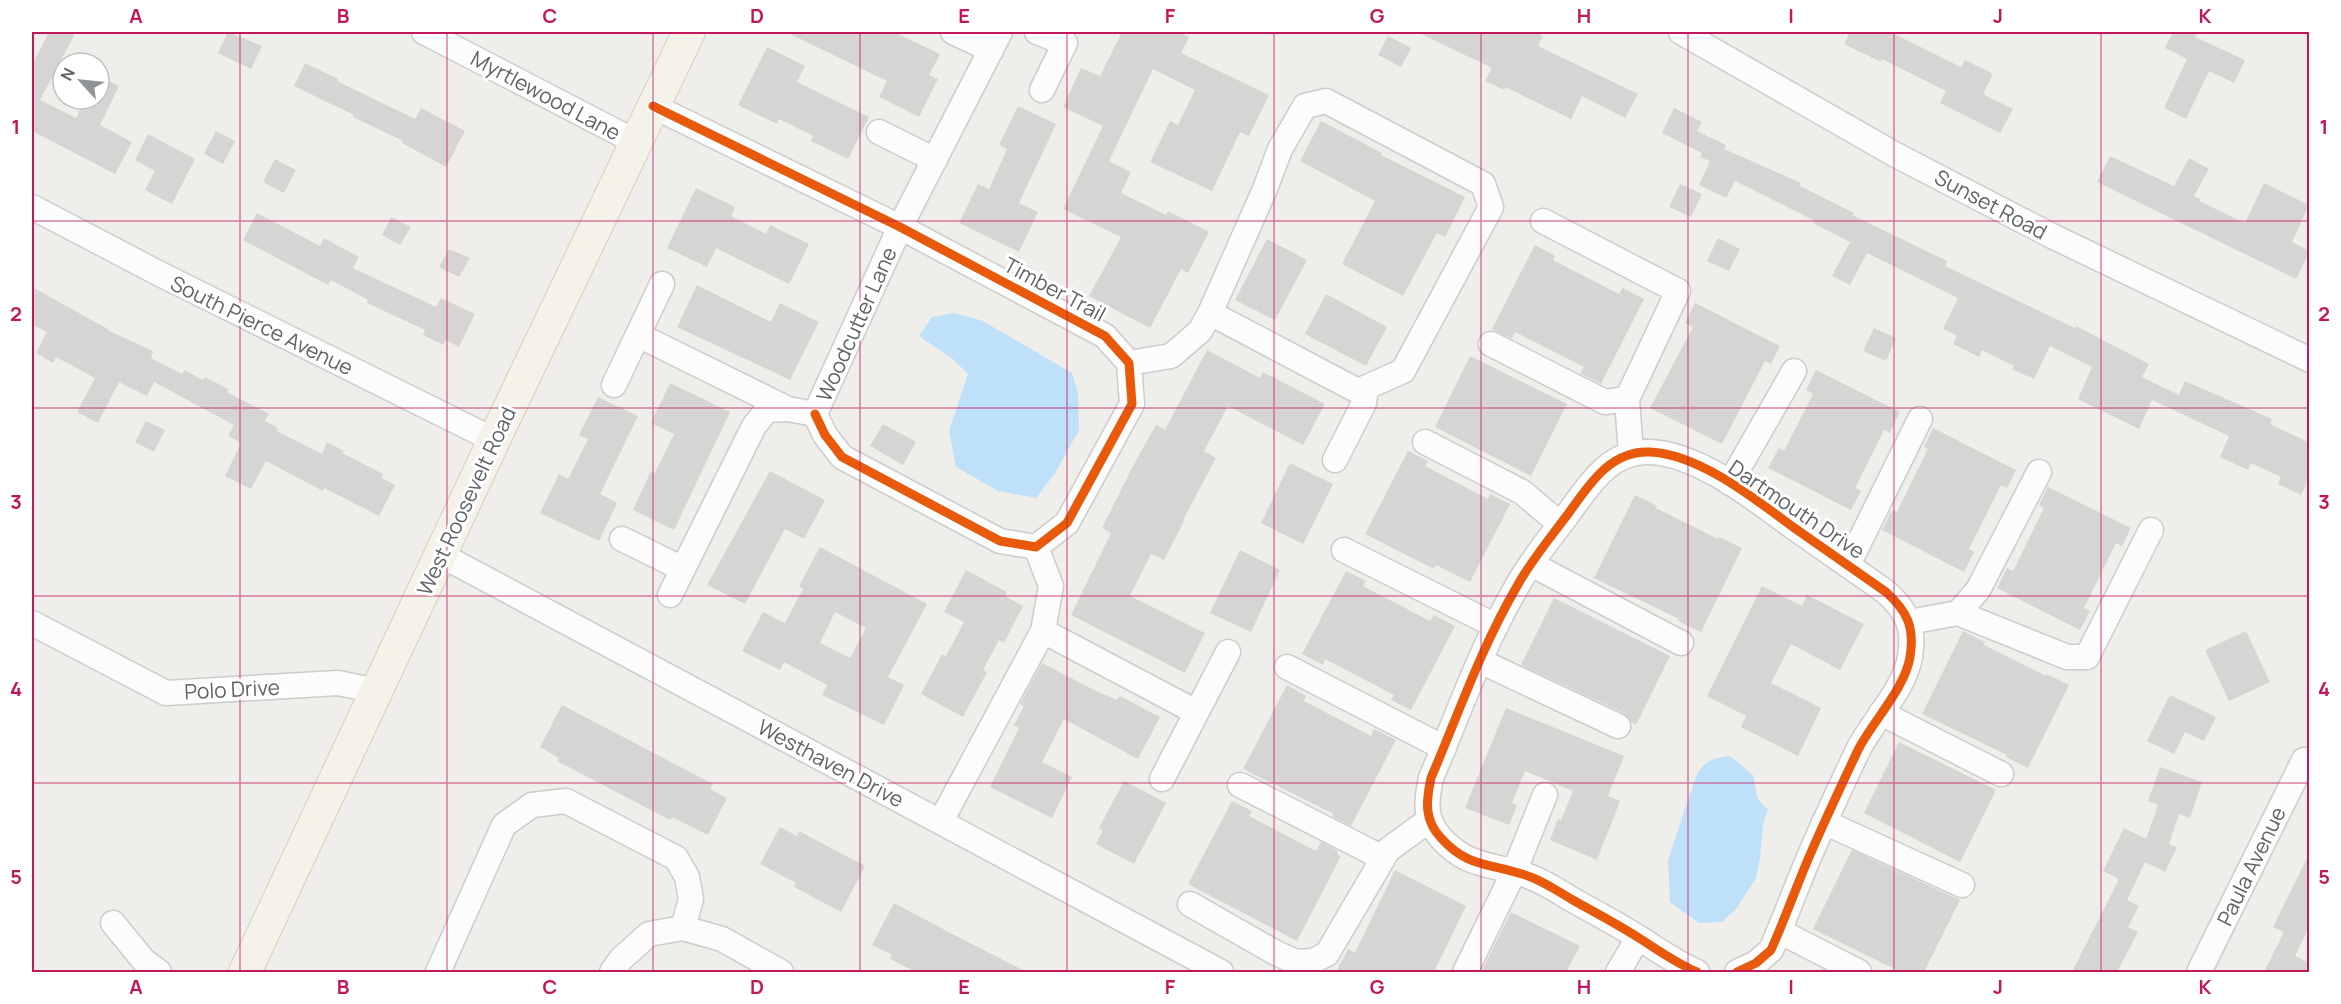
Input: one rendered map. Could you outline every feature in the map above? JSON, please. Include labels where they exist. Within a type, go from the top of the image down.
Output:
[{"type":"main road","name":"West Roosevelt Road","points":[[245,972],[494,440],[689,32]]},
{"type":"street","name":"Myrtlewood Lane","points":[[424,32],[636,142]]},
{"type":"street","name":"Woodcutter Lane","points":[[670,595],[754,426],[767,410],[788,409],[815,414],[900,227],[996,41],[953,32]]},
{"type":"street","points":[[1037,32],[1068,37],[1042,90]]},
{"type":"street","name":"Sunset Road","points":[[1681,32],[1894,154],[2052,236],[2310,360]]},
{"type":"street","points":[[815,414],[825,435],[842,457],[1000,541],[1036,547],[1067,523],[1132,404],[1129,363],[1171,356],[1200,331],[1265,189],[1280,149],[1305,106],[1326,101],[1483,184],[1491,207],[1403,371],[1358,391],[1210,313]]},
{"type":"street","name":"Timber Trail","points":[[653,106],[900,227],[1105,336],[1129,363]]},
{"type":"street","points":[[879,132],[935,160]]},
{"type":"street","name":"South Pierce Avenue","points":[[32,207],[160,274],[494,440]]},
{"type":"street","points":[[1543,221],[1678,291],[1627,399],[1630,454],[1613,461],[1593,481],[1516,587],[1480,661],[1431,778],[1426,800],[1429,820],[1439,836],[1454,851],[1473,862],[1514,872],[1542,882],[1681,965],[1698,972]]},
{"type":"street","points":[[614,385],[662,284]]},
{"type":"street","name":"Woodcutter Lane","points":[[638,335],[788,409]]},
{"type":"street","points":[[1491,344],[1605,402],[1627,399]]},
{"type":"street","points":[[1730,483],[1794,371]]},
{"type":"street","points":[[1335,460],[1364,403],[1366,388]]},
{"type":"street","points":[[1848,565],[1920,419]]},
{"type":"street","points":[[1425,442],[1522,492],[1560,524]]},
{"type":"street","name":"Dartmouth Drive","points":[[1630,454],[1651,452],[1676,457],[1730,483],[1848,565],[1901,606],[1909,621]]},
{"type":"street","points":[[1958,613],[1978,590],[2039,472]]},
{"type":"street","points":[[1738,972],[1756,963],[1771,950],[1824,822],[1861,745],[1904,676],[1910,658],[1912,640],[1909,621],[1958,613],[2067,657],[2087,657],[2151,530]]},
{"type":"street","points":[[622,539],[683,569]]},
{"type":"street","points":[[940,821],[1043,630],[1051,586],[1036,547]]},
{"type":"street","points":[[1344,550],[1496,626]]},
{"type":"street","name":"Westhaven Drive","points":[[441,555],[1221,972]]},
{"type":"street","points":[[1531,564],[1681,643]]},
{"type":"street","name":"Polo Drive","points":[[32,623],[166,693],[338,683],[377,691]]},
{"type":"street","points":[[1043,630],[1196,712]]},
{"type":"street","points":[[1162,779],[1227,652]]},
{"type":"street","points":[[1480,661],[1618,726]]},
{"type":"street","points":[[1287,667],[1444,748]]},
{"type":"street","points":[[1881,713],[2001,774]]},
{"type":"street","name":"Paula Avenue","points":[[2199,972],[2307,761]]},
{"type":"street","points":[[1240,785],[1383,858]]},
{"type":"street","points":[[1465,972],[1514,872],[1545,795]]},
{"type":"street","points":[[438,972],[504,825],[532,805],[566,801],[676,858],[687,877],[690,899],[682,928]]},
{"type":"street","points":[[1190,904],[1276,953],[1296,962],[1313,961],[1327,954],[1388,850],[1429,820]]},
{"type":"street","points":[[1824,822],[1962,885]]},
{"type":"street","points":[[113,923],[144,961],[159,972]]},
{"type":"street","points":[[612,972],[621,959],[649,934],[682,928],[722,939],[781,972]]},
{"type":"street","points":[[1779,932],[1859,972]]},
{"type":"street","points":[[1618,972],[1638,938]]},
{"type":"water","points":[[955,313],[983,321],[1072,373],[1078,393],[1079,430],[1055,473],[1036,498],[998,491],[956,467],[949,431],[968,374],[953,359],[919,336],[932,317]]},
{"type":"water","points":[[1730,756],[1753,775],[1758,798],[1768,809],[1763,824],[1760,858],[1756,878],[1736,909],[1722,922],[1699,923],[1670,902],[1668,860],[1697,774],[1711,760]]},
{"type":"building","points":[[49,32],[76,32],[66,51],[51,51],[51,79],[40,100],[51,106],[51,111],[62,111],[76,118],[79,111],[107,111],[100,125],[132,142],[115,174],[32,131],[32,65]]},
{"type":"building","points":[[228,32],[262,46],[251,69],[218,53]]},
{"type":"building","points":[[786,32],[894,32],[940,54],[929,75],[938,79],[919,117],[879,97],[887,81]]},
{"type":"building","points":[[1122,32],[1178,32],[1189,37],[1181,53],[1269,95],[1249,136],[1240,132],[1212,191],[1150,162],[1170,121],[1178,125],[1195,90],[1153,69],[1109,161],[1131,172],[1121,193],[1166,215],[1168,211],[1209,232],[1188,273],[1181,269],[1150,328],[1089,296],[1121,237],[1063,209],[1103,126],[1063,107],[1081,68],[1100,76]]},
{"type":"building","points":[[1417,32],[1534,32],[1543,36],[1538,46],[1638,94],[1625,118],[1582,96],[1571,119],[1505,87],[1504,90],[1485,81],[1492,68]]},
{"type":"building","points":[[1850,32],[1890,32],[1961,67],[1965,60],[1993,74],[1983,94],[2013,109],[2000,133],[1940,103],[1946,91],[1882,59],[1881,62],[1844,44]]},
{"type":"building","points":[[2173,32],[2198,32],[2195,37],[2245,60],[2234,83],[2209,71],[2186,119],[2164,108],[2187,59],[2165,48]]},
{"type":"building","points":[[1388,36],[1411,48],[1401,67],[1378,55]]},
{"type":"building","points":[[767,47],[805,66],[797,82],[869,117],[848,159],[811,141],[813,136],[779,119],[777,124],[738,105]]},
{"type":"building","points":[[305,63],[415,119],[421,108],[465,131],[446,167],[402,143],[403,141],[294,86]]},
{"type":"building","points":[[111,82],[119,86],[111,102]]},
{"type":"building","points":[[1018,106],[1056,124],[1019,203],[1038,212],[1019,252],[959,223],[978,184],[989,189],[1007,149],[999,145]]},
{"type":"building","points":[[1674,108],[1702,122],[1697,131],[1726,145],[1724,149],[1801,183],[1800,186],[1854,213],[1852,215],[1947,261],[1945,266],[2075,328],[2076,326],[2149,364],[2142,377],[2179,395],[2185,381],[2272,419],[2270,424],[2310,443],[2310,476],[2301,495],[2278,484],[2281,477],[2251,463],[2248,470],[2220,457],[2229,436],[2152,400],[2139,429],[2078,399],[2092,367],[2050,346],[2034,379],[2012,369],[2014,366],[1982,350],[1979,357],[1953,344],[1957,336],[1943,329],[1958,298],[1867,253],[1850,285],[1832,276],[1850,242],[1813,223],[1815,221],[1735,181],[1726,198],[1699,185],[1710,161],[1700,157],[1702,153],[1662,133]]},
{"type":"building","points":[[1321,121],[1382,153],[1381,155],[1465,197],[1445,237],[1437,233],[1403,296],[1342,264],[1375,201],[1300,161]]},
{"type":"building","points":[[216,131],[235,141],[223,164],[204,154]]},
{"type":"building","points":[[148,134],[195,159],[172,204],[145,190],[155,171],[135,160]]},
{"type":"building","points":[[2110,156],[2174,186],[2189,158],[2209,169],[2194,196],[2200,199],[2199,201],[2245,223],[2264,183],[2309,205],[2292,242],[2310,251],[2296,279],[2097,182]]},
{"type":"building","points":[[275,159],[296,170],[284,193],[263,182]]},
{"type":"building","points":[[1680,184],[1702,194],[1691,217],[1669,207]]},
{"type":"building","points":[[696,188],[735,207],[731,216],[766,234],[770,225],[809,244],[789,284],[716,248],[707,267],[667,248]]},
{"type":"building","points":[[257,213],[320,246],[324,238],[359,257],[353,268],[436,307],[441,298],[475,314],[459,347],[446,340],[443,345],[423,335],[425,330],[367,303],[368,300],[331,280],[328,285],[243,240]]},
{"type":"building","points":[[391,217],[411,227],[400,245],[382,235]]},
{"type":"building","points":[[1718,238],[1740,249],[1729,271],[1707,261]]},
{"type":"building","points":[[1267,239],[1307,260],[1275,320],[1235,300]]},
{"type":"building","points":[[1535,245],[1555,256],[1553,260],[1619,294],[1623,288],[1644,299],[1601,384],[1580,373],[1584,367],[1515,332],[1512,339],[1492,329]]},
{"type":"building","points":[[449,249],[470,258],[459,277],[439,267]]},
{"type":"building","points":[[697,285],[771,322],[780,303],[819,322],[790,380],[677,327]]},
{"type":"building","points":[[32,287],[107,330],[153,351],[151,358],[182,374],[184,370],[203,380],[205,377],[228,389],[227,392],[269,414],[265,421],[278,428],[277,431],[322,454],[327,442],[344,451],[342,453],[383,474],[382,478],[395,485],[379,516],[324,488],[323,491],[266,461],[251,489],[225,476],[241,443],[228,436],[234,425],[154,382],[147,396],[119,382],[98,423],[77,412],[95,378],[56,357],[53,363],[36,353],[47,332],[32,324]]},
{"type":"building","points":[[1326,294],[1387,327],[1366,366],[1305,334]]},
{"type":"building","points":[[1695,303],[1780,346],[1771,364],[1765,361],[1722,444],[1650,408],[1693,327],[1685,323]]},
{"type":"building","points":[[1874,328],[1896,338],[1886,361],[1863,351]]},
{"type":"building","points":[[1207,350],[1260,378],[1263,372],[1325,404],[1303,445],[1228,406],[1204,451],[1216,458],[1184,521],[1164,560],[1151,554],[1130,596],[1205,633],[1185,673],[1071,615],[1111,533],[1102,528],[1134,464],[1156,425],[1165,430]]},
{"type":"building","points":[[1470,356],[1567,404],[1531,476],[1435,427]]},
{"type":"building","points":[[1816,370],[1900,412],[1890,433],[1884,430],[1855,488],[1861,491],[1851,510],[1768,468],[1779,448],[1784,451],[1813,394],[1806,390]]},
{"type":"building","points":[[670,383],[730,412],[674,530],[633,510],[651,471],[655,473],[674,434],[651,423]]},
{"type":"building","points":[[598,397],[638,416],[600,494],[617,503],[599,541],[540,513],[559,474],[568,479],[588,439],[579,435]]},
{"type":"building","points":[[146,421],[165,430],[154,452],[135,442]]},
{"type":"building","points":[[883,424],[916,442],[903,465],[870,446]]},
{"type":"building","points":[[1933,428],[2016,470],[2007,488],[2001,485],[1969,549],[1974,552],[1964,572],[1882,530],[1892,510],[1897,512],[1928,449],[1924,447]]},
{"type":"building","points":[[1408,451],[1428,461],[1425,466],[1488,499],[1490,494],[1510,504],[1470,582],[1436,565],[1434,569],[1365,534]]},
{"type":"building","points":[[1290,463],[1333,484],[1303,544],[1261,523]]},
{"type":"building","points":[[770,471],[825,500],[804,539],[785,529],[745,604],[707,585]]},
{"type":"building","points":[[2048,487],[2131,528],[2122,546],[2116,543],[2084,608],[2090,611],[2080,630],[1997,588],[2007,568],[2013,571],[2044,508],[2039,505]]},
{"type":"building","points":[[1635,495],[1718,539],[1719,537],[1742,548],[1701,632],[1594,578]]},
{"type":"building","points":[[820,547],[927,604],[888,677],[904,685],[884,725],[822,695],[827,685],[784,662],[780,670],[742,651],[763,612],[785,623],[803,589],[799,586]],"holes":[[[835,612],[866,628],[850,658],[820,643]]]},
{"type":"building","points":[[1240,550],[1280,570],[1251,632],[1210,613]]},
{"type":"building","points":[[966,570],[1007,592],[1005,596],[1023,606],[1004,643],[999,640],[983,670],[987,672],[963,717],[921,694],[942,654],[946,656],[964,622],[944,612]]},
{"type":"building","points":[[1346,571],[1366,581],[1363,586],[1430,621],[1434,615],[1455,626],[1411,710],[1391,700],[1394,695],[1325,659],[1323,665],[1302,654]]},
{"type":"building","points":[[1762,586],[1802,606],[1807,595],[1864,624],[1840,670],[1791,644],[1771,683],[1821,708],[1798,756],[1741,727],[1746,716],[1707,696]]},
{"type":"building","points":[[1554,598],[1670,656],[1636,725],[1624,713],[1521,665]]},
{"type":"building","points":[[1963,631],[1985,642],[1984,645],[2069,685],[2028,768],[2006,757],[2007,755],[1922,714]]},
{"type":"building","points":[[2246,631],[2270,682],[2229,701],[2205,650]]},
{"type":"building","points":[[1042,663],[1096,691],[1117,700],[1120,696],[1160,717],[1138,759],[1064,719],[1042,762],[1072,777],[1052,818],[990,787],[1019,728],[1014,725],[1024,706],[1020,704]]},
{"type":"building","points":[[1287,685],[1306,696],[1304,701],[1371,736],[1374,729],[1396,740],[1351,826],[1334,817],[1332,813],[1243,769]]},
{"type":"building","points":[[2170,695],[2216,717],[2204,741],[2185,732],[2174,754],[2147,741]]},
{"type":"building","points":[[562,705],[713,784],[710,789],[727,798],[708,835],[672,817],[670,820],[557,761],[559,758],[540,747]]},
{"type":"building","points":[[1506,708],[1624,756],[1608,796],[1620,801],[1597,860],[1550,840],[1573,791],[1525,771],[1512,803],[1517,805],[1509,825],[1465,808]]},
{"type":"building","points":[[1899,742],[1996,790],[1960,862],[1864,813]]},
{"type":"building","points":[[2160,767],[2202,782],[2190,818],[2179,814],[2169,844],[2177,847],[2165,872],[2145,862],[2127,900],[2139,906],[2128,927],[2138,932],[2117,972],[2072,972],[2119,879],[2103,871],[2124,828],[2146,839],[2158,805],[2148,801]]},
{"type":"building","points":[[1124,781],[1166,803],[1134,864],[1096,844],[1103,830],[1099,828]]},
{"type":"building","points":[[1232,801],[1252,811],[1249,816],[1316,851],[1321,842],[1338,851],[1337,854],[1341,856],[1297,941],[1188,884]]},
{"type":"building","points":[[780,827],[797,836],[799,831],[865,866],[841,912],[794,887],[796,883],[760,864]]},
{"type":"building","points":[[1852,850],[1960,900],[1924,972],[1901,972],[1813,929]]},
{"type":"building","points":[[2310,852],[2310,925],[2295,956],[2310,963],[2310,972],[2264,972],[2284,932],[2273,927]]},
{"type":"building","points":[[1395,870],[1466,906],[1434,972],[1336,972],[1348,949],[1355,953]]},
{"type":"building","points":[[894,903],[1027,972],[916,972],[890,959],[892,955],[872,945]]},
{"type":"building","points":[[1511,912],[1580,946],[1566,972],[1481,972]]},
{"type":"cycle path","points":[[653,106],[900,227],[1105,336],[1129,363],[1132,404],[1067,523],[1036,547],[1000,541],[842,457],[825,435],[815,414]]},
{"type":"cycle path","points":[[1697,972],[1529,876],[1478,863],[1460,854],[1435,831],[1428,810],[1431,778],[1481,658],[1503,611],[1522,578],[1540,550],[1602,471],[1623,457],[1636,453],[1650,452],[1669,455],[1707,469],[1726,480],[1886,592],[1904,613],[1910,628],[1911,646],[1907,669],[1888,704],[1859,748],[1817,838],[1771,950],[1756,963],[1737,972]]}]
